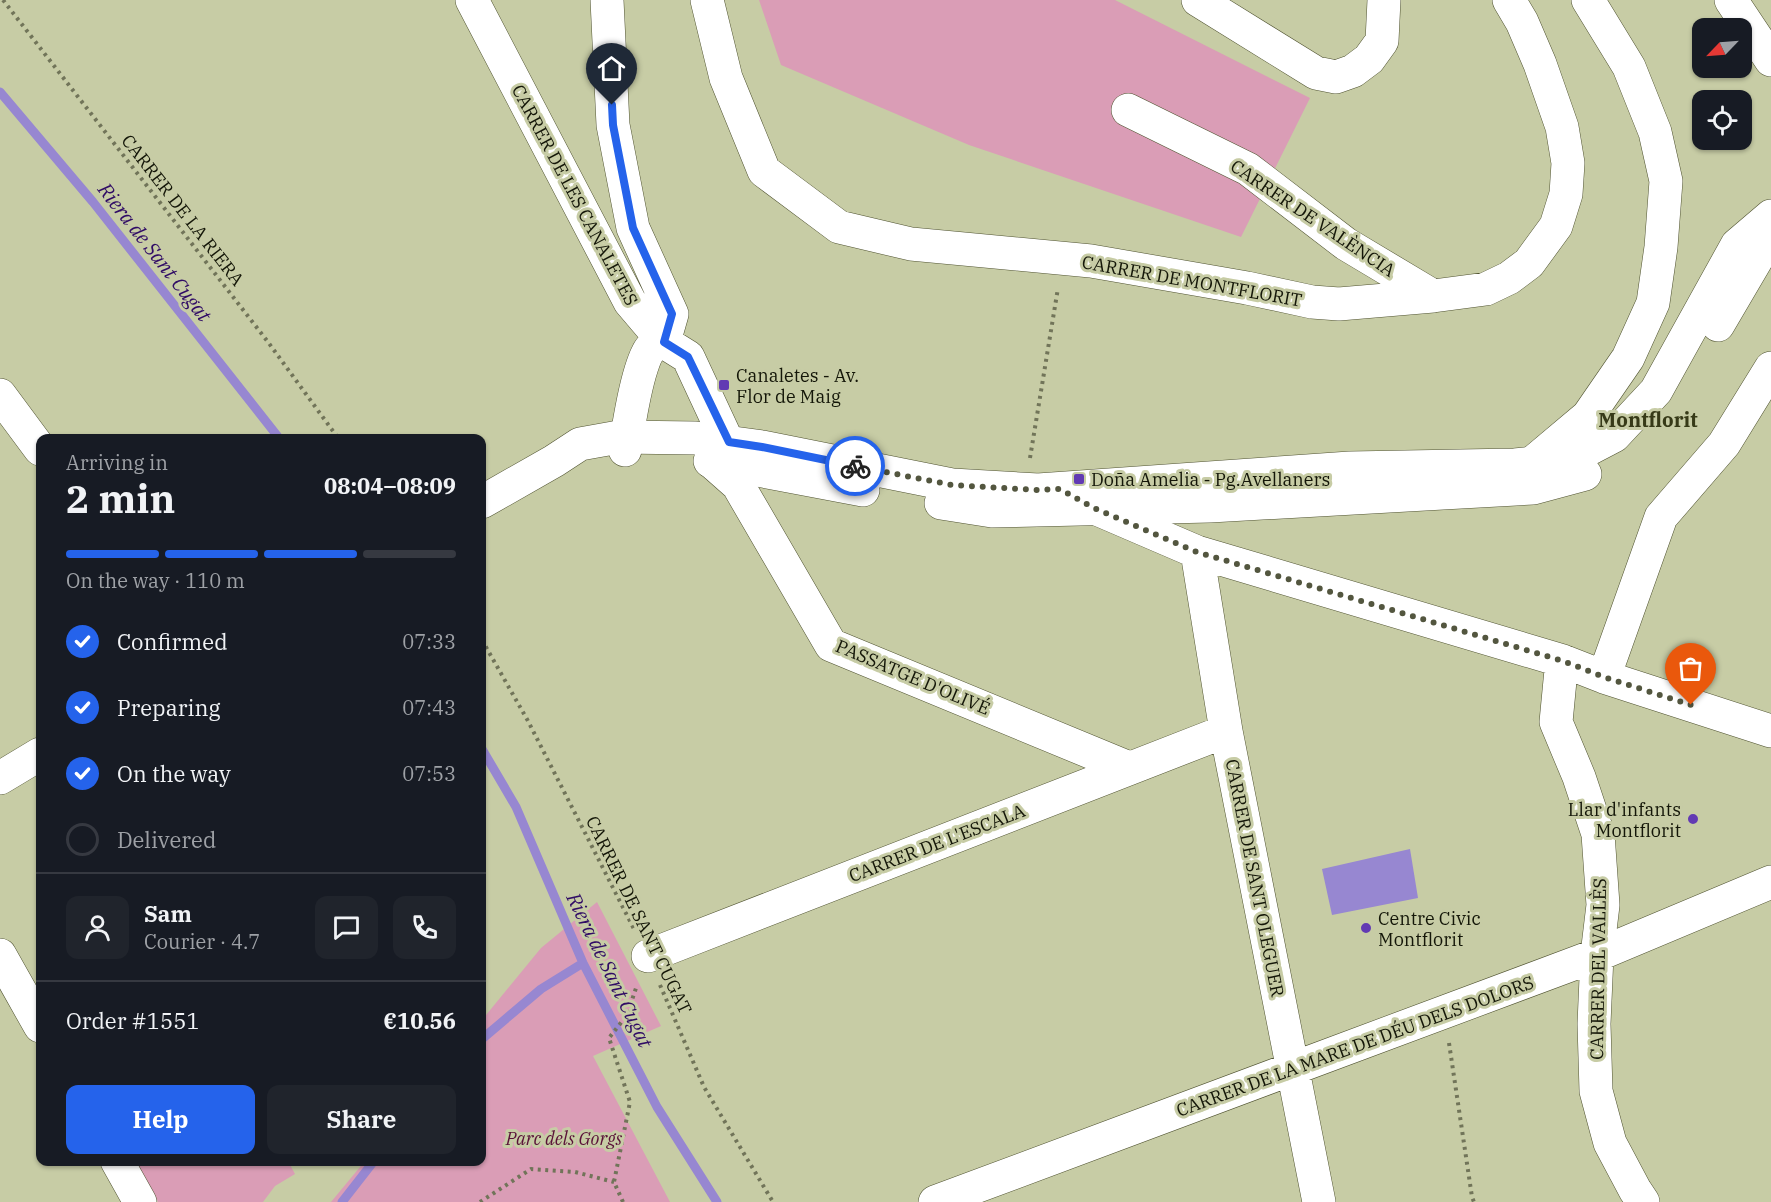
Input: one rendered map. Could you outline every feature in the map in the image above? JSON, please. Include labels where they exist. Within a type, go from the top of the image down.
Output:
[{"type":"street","name":"CARRER DE LES CANALETES","points":[[472,0],[630,302],[664,342]]},
{"type":"street","points":[[607,0],[613,125],[633,228],[672,314],[664,342]]},
{"type":"street","name":"CARRER DE MONTFLORIT","points":[[707,0],[726,78],[764,171],[839,227],[911,244],[1063,258],[1186,277],[1312,302],[1339,304],[1486,289],[1509,278],[1529,263],[1556,226],[1566,194],[1569,164],[1562,127],[1540,64],[1522,22],[1509,0]]},
{"type":"street","points":[[1198,0],[1316,73],[1336,77],[1353,71],[1369,59],[1382,41],[1384,0]]},
{"type":"street","points":[[1531,464],[1588,416],[1628,358],[1653,303],[1661,247],[1666,181],[1655,132],[1629,68],[1588,0]]},
{"type":"street","points":[[1731,0],[1771,60]]},
{"type":"street","name":"CARRER DE VALÈNCIA","points":[[1128,110],[1248,169],[1346,244],[1433,296]]},
{"type":"street","points":[[722,456],[762,447],[952,485],[1025,489],[1060,489],[1350,468],[1531,464],[1570,459],[1614,436],[1656,391],[1737,245],[1771,216]]},
{"type":"street","points":[[486,500],[554,461],[626,443],[722,456],[788,477],[992,511],[1210,506],[1533,488],[1600,470],[1634,442],[1675,396],[1765,245],[1771,242]]},
{"type":"street","points":[[626,443],[643,362],[651,347],[664,342]]},
{"type":"street","points":[[664,342],[688,357],[722,456]]},
{"type":"street","points":[[1604,677],[1661,517],[1724,444],[1771,368]]},
{"type":"street","points":[[0,395],[36,444]]},
{"type":"street","name":"PASSATGE D'OLIVÉ","points":[[722,456],[831,645],[1130,768]]},
{"type":"street","points":[[1060,489],[1094,508],[1197,552],[1563,661],[1604,677],[1771,731]]},
{"type":"street","name":"CARRER DE SANT OLEGUER","points":[[1197,552],[1226,731],[1319,1202]]},
{"type":"street","name":"CARRER DEL VALLÈS","points":[[1563,661],[1560,670],[1556,722],[1579,777],[1598,834],[1603,905],[1597,955],[1594,1024],[1596,1091],[1610,1143],[1643,1202]]},
{"type":"street","name":"CARRER DE L'ESCALA","points":[[648,956],[1226,731]]},
{"type":"street","points":[[0,778],[36,756]]},
{"type":"street","name":"CARRER DE LA MARE DE DÉU DELS DOLORS","points":[[935,1202],[1597,955],[1771,882]]},
{"type":"street","points":[[0,955],[36,1019]]},
{"type":"street","points":[[120,1166],[140,1202]]},
{"type":"path","name":"CARRER DE LA RIERA","points":[[3,0],[268,342],[335,434]]},
{"type":"path","points":[[1025,489],[1063,258]]},
{"type":"path","name":"CARRER DE SANT CUGAT","points":[[486,647],[528,721],[648,956],[704,1087],[773,1202]]},
{"type":"path","points":[[1444,1012],[1474,1202]]},
{"type":"path","points":[[623,1202],[614,1182],[630,1102],[609,1038],[627,1015]]},
{"type":"path","points":[[480,1202],[531,1169],[575,1172],[614,1182]]},
{"type":"green space","points":[[759,0],[1115,0],[1310,98],[1241,237],[969,145],[781,65]]},
{"type":"green space","name":"Parc dels Gorgs","points":[[597,902],[661,1026],[593,1056],[670,1202],[331,1202],[361,1166],[486,1166],[486,1015],[541,948]]},
{"type":"green space","points":[[138,1166],[291,1166],[295,1174],[275,1186],[263,1202],[158,1202]]},
{"type":"shaded area","points":[[1410,849],[1418,898],[1332,915],[1322,869]]},
{"type":"waterway","name":"Riera de Sant Cugat","points":[[0,92],[93,202],[276,434]]},
{"type":"waterway","name":"Riera de Sant Cugat","points":[[486,756],[516,807],[583,963],[657,1107],[717,1202]]},
{"type":"waterway","points":[[486,1036],[541,989],[583,963]]},
{"type":"waterway","points":[[342,1202],[370,1166]]},
{"type":"way so far","points":[[855,466],[952,485],[1038,490],[1060,489],[1094,508],[1197,552],[1563,661],[1604,677],[1691,705]]},
{"type":"place","name":"Canaletes - Av. Flor de Maig","points":[[724,385]]},
{"type":"place","name":"Doña Amelia - Pg.Avellaners","points":[[1079,479]]},
{"type":"place","name":"Llar d'infants Montflorit","points":[[1693,819]]},
{"type":"place","name":"Centre Civic Montflorit","points":[[1366,928]]},
{"type":"district","name":"Montflorit","points":[[1648,419]]},
{"type":"route","points":[[612,105],[613,125],[633,228],[672,314],[664,342],[688,357],[729,442],[855,466]]}]
